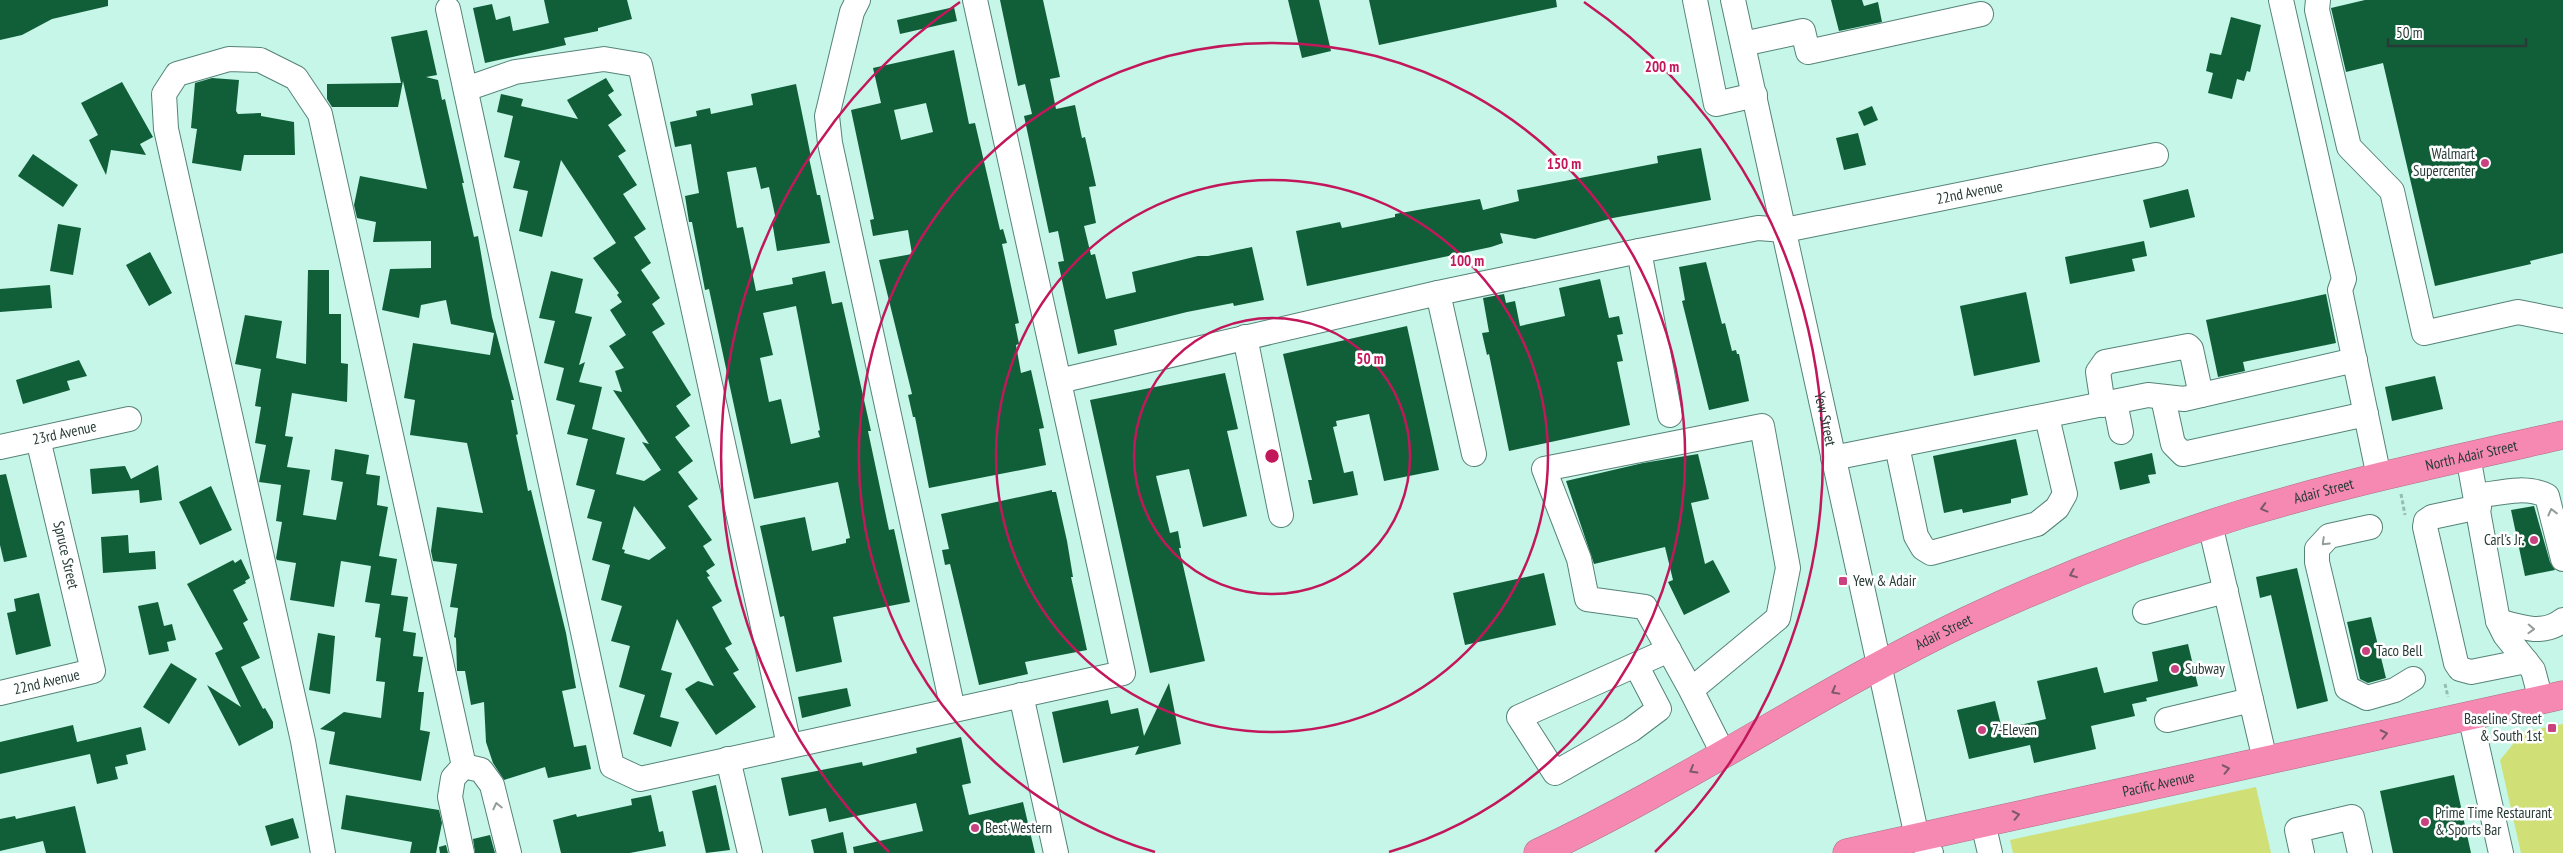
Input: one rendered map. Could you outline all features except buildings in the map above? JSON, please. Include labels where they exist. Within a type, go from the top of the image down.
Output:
[{"type":"highway","name":"North Adair Street","points":[[2379,477],[2563,435]]},
{"type":"highway","name":"Adair Street","points":[[1538,853],[1653,794],[1723,753],[1939,635],[2059,580],[2210,524],[2379,477]]},
{"type":"highway","name":"Pacific Avenue","points":[[1847,853],[1924,845],[1982,823],[2552,698]]},
{"type":"street","points":[[858,0],[852,12],[828,116],[830,143],[953,710]]},
{"type":"street","points":[[448,9],[612,766],[640,779],[1122,673],[976,0]]},
{"type":"street","points":[[1695,0],[1716,104],[1755,95]]},
{"type":"street","name":"Yew Street","points":[[1733,0],[1785,230],[1878,668],[1924,845]]},
{"type":"street","points":[[2281,0],[2344,279],[2340,290],[2379,477]]},
{"type":"street","points":[[2318,0],[2317,10],[2349,147],[2392,192],[2424,333],[2518,312],[2563,321]]},
{"type":"street","points":[[1743,44],[1803,30],[1808,52],[1981,14]]},
{"type":"street","points":[[323,853],[303,741],[166,129],[164,94],[177,74],[229,59],[260,60],[296,78],[320,114],[464,766]]},
{"type":"street","points":[[466,89],[516,72],[604,59],[640,65],[788,745]]},
{"type":"street","name":"22nd Avenue","points":[[1059,381],[1438,293],[1639,251],[1758,228],[1785,230],[2156,155]]},
{"type":"street","points":[[1639,251],[1670,415]]},
{"type":"street","points":[[1438,293],[1474,454]]},
{"type":"street","points":[[1245,337],[1281,516]]},
{"type":"street","points":[[2121,432],[2098,372],[2105,362],[2188,346],[2191,349],[2201,395]]},
{"type":"street","points":[[1834,458],[2047,417],[2148,395],[2184,399],[2354,360]]},
{"type":"street","points":[[2163,398],[2173,444],[2183,454],[2366,414]]},
{"type":"street","points":[[1896,446],[1916,536],[1923,548],[1932,553],[2037,524],[2063,501],[2065,494],[2047,417]]},
{"type":"street","name":"23rd Avenue","points":[[0,447],[128,419]]},
{"type":"street","points":[[1691,690],[1778,618],[1788,568],[1762,426],[1544,469],[1579,559],[1587,599],[1645,608],[1691,690],[1723,753]]},
{"type":"street","name":"Spruce Street","points":[[38,439],[93,671]]},
{"type":"street","points":[[2468,456],[2478,501],[2498,621],[2505,635],[2533,670],[2552,698]]},
{"type":"street","points":[[2526,661],[2471,672],[2460,669],[2456,663],[2425,528],[2426,522],[2432,517],[2478,501],[2522,490],[2537,491],[2547,496],[2563,559]]},
{"type":"street","points":[[2210,524],[2265,760]]},
{"type":"street","points":[[2370,527],[2330,536],[2317,549],[2317,562],[2347,688],[2367,698],[2395,690],[2413,679]]},
{"type":"street","points":[[2145,612],[2226,591]]},
{"type":"street","points":[[2498,621],[2524,629],[2537,630],[2552,626],[2563,620]]},
{"type":"street","points":[[1636,665],[1659,709],[1631,730],[1555,773],[1519,717],[1669,650]]},
{"type":"street","name":"22nd Avenue","points":[[0,693],[93,671]]},
{"type":"street","points":[[1021,695],[1056,853]]},
{"type":"street","points":[[2167,720],[2251,700]]},
{"type":"street","points":[[2470,715],[2501,853]]},
{"type":"street","points":[[728,759],[750,853]]},
{"type":"street","points":[[462,853],[450,797],[453,778],[464,766]]},
{"type":"street","points":[[464,766],[481,770],[492,785],[509,853]]},
{"type":"street","points":[[2302,853],[2297,830],[2352,818],[2360,853]]},
{"type":"street","points":[[1982,823],[1990,853]]},
{"type":"green space","points":[[2563,724],[2563,853],[2521,853],[2500,760],[2523,732]]},
{"type":"green space","points":[[2256,787],[2271,853],[2013,853],[2010,840]]},
{"type":"place","name":"Walmart Supercenter","points":[[2485,163]]},
{"type":"place","name":"Carl's Jr.","points":[[2534,540]]},
{"type":"place","name":"Yew & Adair","points":[[1843,581]]},
{"type":"place","name":"Taco Bell","points":[[2366,651]]},
{"type":"place","name":"Subway","points":[[2175,669]]},
{"type":"place","name":"Baseline Street & South 1st","points":[[2552,728]]},
{"type":"place","name":"7-Eleven","points":[[1982,730]]},
{"type":"place","name":"Prime Time Restaurant & Sports Bar","points":[[2425,822]]},
{"type":"place","name":"Best Western","points":[[975,828]]}]
